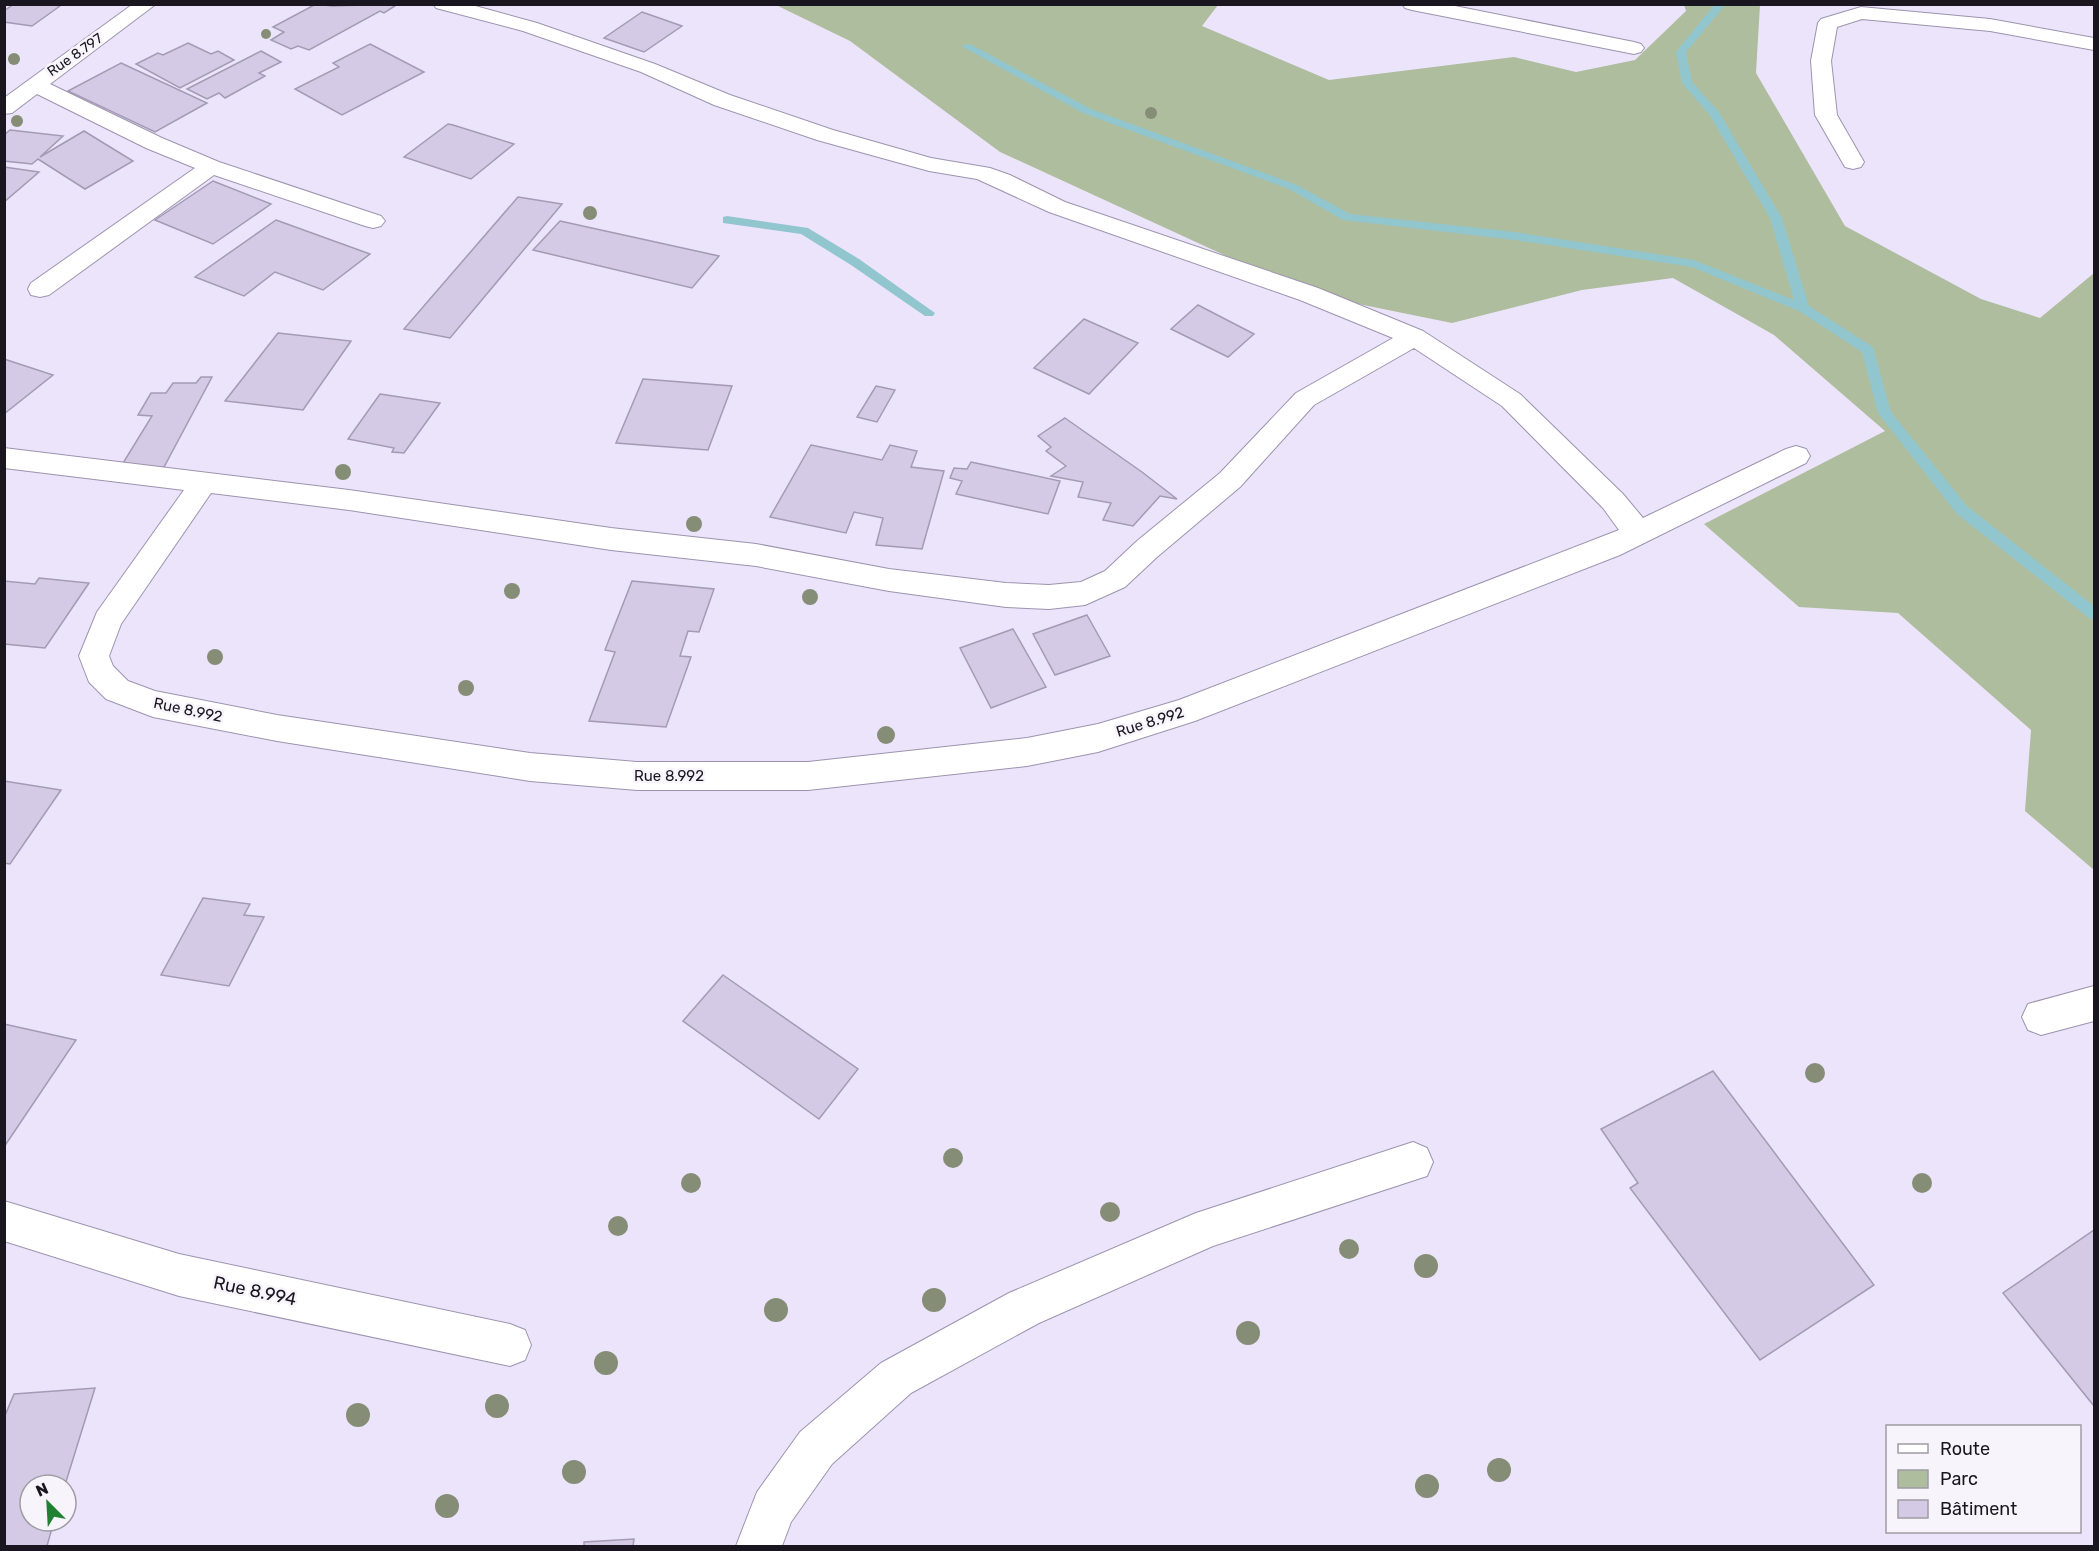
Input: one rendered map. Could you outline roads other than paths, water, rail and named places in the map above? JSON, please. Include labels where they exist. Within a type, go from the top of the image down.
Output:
[{"type":"street","name":"Rue 8.797","points":[[4,108],[146,4]]},
{"type":"street","points":[[443,4],[530,27],[648,68],[722,100],[825,135],[929,164],[982,173],[1002,180],[1057,207],[1309,294],[1414,337],[1460,364],[1511,400],[1613,501],[1638,533],[1796,456]]},
{"type":"street","points":[[1412,4],[1634,48]]},
{"type":"street","points":[[1852,162],[1826,115],[1821,61],[1828,23],[1862,13],[1990,25],[2094,44]]},
{"type":"street","points":[[34,84],[154,143],[211,167],[373,221]]},
{"type":"street","points":[[40,289],[211,167]]},
{"type":"street","points":[[4,458],[349,500],[611,539],[756,555],[889,580],[1006,595],[1049,597],[1085,593],[1116,579],[1147,549],[1230,480],[1305,399],[1414,337]]},
{"type":"street","name":"Rue 8.992","points":[[204,482],[108,620],[94,656],[100,672],[117,690],[153,704],[277,728],[530,767],[637,776],[808,776],[1027,752],[1098,738],[1184,712],[1610,547],[1638,533]]},
{"type":"street","points":[[2041,1017],[2094,1004]]},
{"type":"street","points":[[759,1546],[772,1508],[816,1448],[896,1378],[1024,1308],[1210,1227],[1413,1162]]},
{"type":"street","name":"Rue 8.994","points":[[4,1221],[179,1275],[510,1345]]},
{"type":"waterway","points":[[1721,4],[1681,52],[1687,83],[1714,112],[1776,218],[1803,308]]},
{"type":"waterway","points":[[966,46],[1087,111],[1293,187],[1347,217],[1515,236],[1694,264],[1803,308]]},
{"type":"waterway","points":[[727,220],[804,231],[855,262],[929,313]]},
{"type":"waterway","points":[[1803,308],[1868,350],[1885,413],[1962,510],[2094,614]]}]
